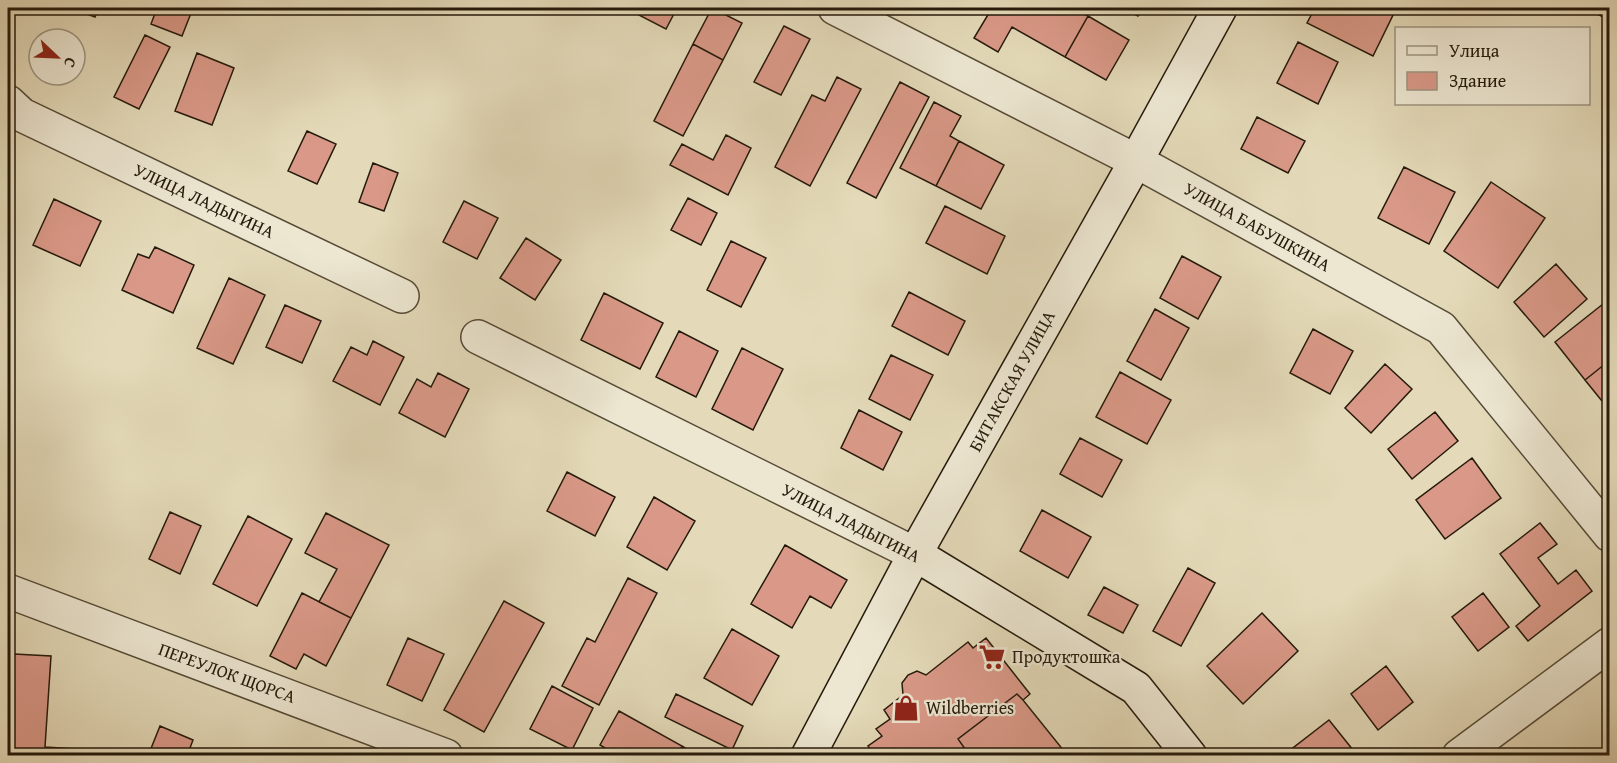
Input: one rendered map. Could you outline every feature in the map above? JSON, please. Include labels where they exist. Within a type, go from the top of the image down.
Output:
[{"type":"street","name":"УЛИЦА БАБУШКИНА","points":[[835,8],[1136,161],[1441,328],[1610,535]]},
{"type":"street","name":"БИТАКСКАЯ УЛИЦА","points":[[808,756],[915,554],[1220,8]]},
{"type":"street","name":"УЛИЦА ЛАДЫГИНА","points":[[8,102],[22,115],[402,296]]},
{"type":"street","name":"УЛИЦА ЛАДЫГИНА","points":[[478,337],[915,554],[1136,688],[1190,756]]},
{"type":"street","name":"ПЕРЕУЛОК ЩОРСА","points":[[8,591],[447,756]]},
{"type":"street","points":[[1459,756],[1610,644]]},
{"type":"building","points":[[71,8],[99,8],[95,17]]},
{"type":"building","points":[[157,8],[193,8],[182,36],[151,24]]},
{"type":"building","points":[[635,8],[677,8],[666,29],[633,12]]},
{"type":"building","points":[[712,8],[742,23],[723,60],[693,44]]},
{"type":"building","points":[[979,8],[992,8],[989,13]]},
{"type":"building","points":[[992,8],[1073,8],[1088,16],[1065,57],[1012,27],[998,52],[974,38]]},
{"type":"building","points":[[1123,8],[1143,8],[1138,16]]},
{"type":"building","points":[[1315,8],[1396,9],[1373,56],[1307,23]]},
{"type":"building","points":[[1584,8],[1610,8],[1610,20]]},
{"type":"building","points":[[1088,16],[1129,40],[1106,80],[1065,57]]},
{"type":"building","points":[[784,26],[810,39],[781,95],[754,82]]},
{"type":"building","points":[[145,35],[170,47],[139,109],[114,97]]},
{"type":"building","points":[[1298,42],[1338,62],[1318,104],[1277,83]]},
{"type":"building","points":[[693,44],[723,60],[683,136],[654,121]]},
{"type":"building","points":[[197,53],[234,68],[212,125],[175,111]]},
{"type":"building","points":[[837,77],[861,89],[810,186],[775,167],[812,95],[825,101]]},
{"type":"building","points":[[900,82],[929,97],[876,198],[847,183]]},
{"type":"building","points":[[934,102],[961,116],[950,136],[959,141],[936,186],[900,168]]},
{"type":"building","points":[[1257,117],[1305,141],[1288,173],[1241,149]]},
{"type":"building","points":[[307,131],[336,144],[317,184],[288,171]]},
{"type":"building","points":[[726,135],[751,148],[728,195],[670,165],[682,144],[713,160]]},
{"type":"building","points":[[959,141],[1004,165],[981,209],[936,186]]},
{"type":"building","points":[[373,163],[398,173],[384,211],[359,202]]},
{"type":"building","points":[[1404,167],[1455,192],[1429,244],[1378,218]]},
{"type":"building","points":[[1491,182],[1545,218],[1498,288],[1444,251]]},
{"type":"building","points":[[688,198],[717,213],[701,245],[671,230]]},
{"type":"building","points":[[54,199],[101,221],[80,266],[33,245]]},
{"type":"building","points":[[464,201],[498,218],[477,259],[443,242]]},
{"type":"building","points":[[945,206],[1005,236],[987,274],[926,243]]},
{"type":"building","points":[[526,238],[561,260],[535,300],[500,278]]},
{"type":"building","points":[[731,241],[766,258],[741,307],[707,290]]},
{"type":"building","points":[[155,247],[194,265],[173,313],[122,290],[138,254],[149,258]]},
{"type":"building","points":[[1182,256],[1221,277],[1198,319],[1160,298]]},
{"type":"building","points":[[1556,264],[1587,299],[1544,337],[1514,302]]},
{"type":"building","points":[[229,278],[265,295],[233,364],[197,348]]},
{"type":"building","points":[[909,292],[965,321],[948,355],[892,326]]},
{"type":"building","points":[[604,293],[663,323],[640,369],[581,340]]},
{"type":"building","points":[[1603,304],[1610,313],[1610,360],[1585,380],[1555,342]]},
{"type":"building","points":[[285,305],[321,321],[302,363],[266,347]]},
{"type":"building","points":[[1155,309],[1189,328],[1161,380],[1127,361]]},
{"type":"building","points":[[1313,329],[1353,351],[1330,394],[1290,373]]},
{"type":"building","points":[[679,331],[718,351],[696,397],[656,377]]},
{"type":"building","points":[[373,341],[404,357],[380,405],[333,381],[351,347],[367,355]]},
{"type":"building","points":[[742,348],[783,369],[753,430],[712,409]]},
{"type":"building","points":[[891,355],[933,375],[910,420],[869,399]]},
{"type":"building","points":[[1610,360],[1610,411],[1585,380]]},
{"type":"building","points":[[1385,364],[1412,389],[1371,433],[1345,408]]},
{"type":"building","points":[[1120,372],[1171,400],[1147,444],[1096,417]]},
{"type":"building","points":[[438,373],[469,389],[445,437],[399,413],[417,379],[431,387]]},
{"type":"building","points":[[859,410],[902,432],[883,470],[841,448]]},
{"type":"building","points":[[1435,412],[1458,441],[1412,479],[1388,449]]},
{"type":"building","points":[[1080,438],[1122,460],[1102,497],[1060,474]]},
{"type":"building","points":[[1472,458],[1501,498],[1445,539],[1416,500]]},
{"type":"building","points":[[567,472],[615,497],[595,536],[547,511]]},
{"type":"building","points":[[654,497],[695,521],[667,570],[627,547]]},
{"type":"building","points":[[1042,510],[1091,537],[1068,578],[1020,551]]},
{"type":"building","points":[[170,512],[201,526],[180,574],[149,559]]},
{"type":"building","points":[[326,513],[389,545],[351,618],[319,602],[337,569],[305,553]]},
{"type":"building","points":[[248,516],[292,539],[257,606],[213,584]]},
{"type":"building","points":[[1540,523],[1557,544],[1538,558],[1558,584],[1576,570],[1592,591],[1528,641],[1516,626],[1540,606],[1500,554]]},
{"type":"building","points":[[785,545],[847,580],[831,608],[810,596],[792,628],[751,604]]},
{"type":"building","points":[[1188,568],[1215,583],[1181,646],[1153,631]]},
{"type":"building","points":[[628,578],[657,593],[599,705],[562,686],[587,638],[595,642]]},
{"type":"building","points":[[1104,587],[1138,605],[1123,633],[1088,615]]},
{"type":"building","points":[[302,593],[351,618],[326,666],[304,654],[296,669],[270,656]]},
{"type":"building","points":[[1483,593],[1509,627],[1478,651],[1452,617]]},
{"type":"building","points":[[504,601],[544,623],[484,732],[444,710]]},
{"type":"building","points":[[1262,613],[1298,651],[1243,704],[1207,666]]},
{"type":"building","points":[[732,629],[779,656],[752,705],[704,678]]},
{"type":"building","points":[[408,638],[444,654],[422,701],[387,685]]},
{"type":"building","points":[[986,638],[1030,694],[1023,700],[1017,694],[958,739],[970,756],[869,756],[873,753],[868,746],[882,736],[876,729],[890,719],[884,710],[903,695],[902,683],[908,675],[917,671],[926,675],[968,642],[973,648]]},
{"type":"building","points":[[14,654],[51,656],[45,747],[76,749],[76,756],[8,756]]},
{"type":"building","points":[[1386,666],[1413,702],[1378,730],[1351,694]]},
{"type":"building","points":[[552,686],[593,708],[572,750],[530,729]]},
{"type":"building","points":[[676,694],[743,726],[732,750],[665,717]]},
{"type":"building","points":[[1017,694],[1068,756],[970,756],[958,739]]},
{"type":"building","points":[[619,711],[682,746],[677,756],[618,756],[600,745]]},
{"type":"building","points":[[1329,720],[1353,750],[1346,756],[1293,756],[1289,751]]},
{"type":"building","points":[[160,726],[193,740],[187,756],[148,756]]},
{"type":"building","points":[[682,746],[698,756],[677,756]]},
{"type":"place","name":"Продуктошка","points":[[992,657]]},
{"type":"place","name":"Wildberries","points":[[906,708]]}]
